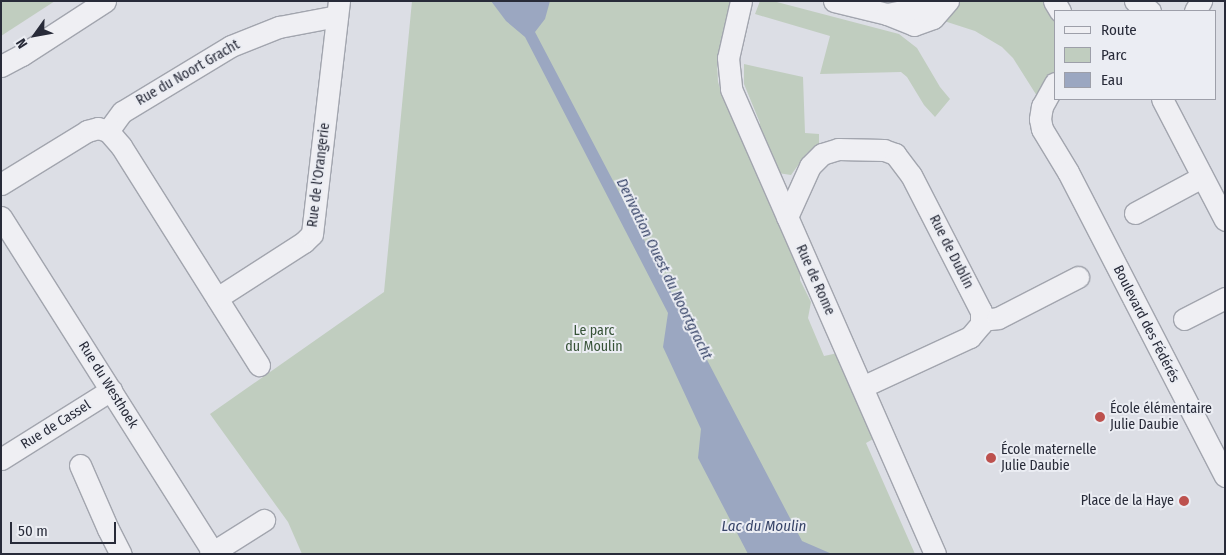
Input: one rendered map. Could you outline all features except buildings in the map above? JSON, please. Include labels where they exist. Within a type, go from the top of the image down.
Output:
[{"type":"street","points":[[2,66],[105,1]]},
{"type":"street","name":"Rue de Rome","points":[[741,1],[729,49],[729,80],[733,96],[935,554]]},
{"type":"street","points":[[834,1],[886,14],[907,23],[918,24],[933,18],[948,1]]},
{"type":"street","points":[[886,14],[908,10],[925,1]]},
{"type":"street","points":[[1135,1],[1148,10]]},
{"type":"street","name":"Rue du Noort Gracht","points":[[108,131],[122,112],[226,49],[280,27],[338,8]]},
{"type":"street","name":"Rue de l'Orangerie","points":[[217,298],[304,242],[312,234],[338,8]]},
{"type":"street","name":"Boulevard des Fédérés","points":[[1054,85],[1042,106],[1040,123],[1068,172],[1223,468]]},
{"type":"street","name":"Boulevard des Fédérés","points":[[1061,100],[1054,118],[1053,132],[1068,172]]},
{"type":"street","points":[[1163,100],[1225,220]]},
{"type":"street","points":[[1,184],[86,131],[98,128],[108,131],[121,146],[259,365]]},
{"type":"street","name":"Rue de Dublin","points":[[787,217],[813,161],[827,152],[838,149],[878,150],[895,154],[908,168],[981,311],[982,320]]},
{"type":"street","points":[[770,180],[787,184],[806,175]]},
{"type":"street","points":[[1135,213],[1202,177]]},
{"type":"street","name":"Rue du Westhoek","points":[[1,217],[212,553]]},
{"type":"street","points":[[862,387],[970,337],[980,327],[982,320],[998,318],[1078,277]]},
{"type":"street","points":[[1184,319],[1225,298]]},
{"type":"street","name":"Rue de Cassel","points":[[1,459],[111,390]]},
{"type":"street","points":[[80,465],[121,554]]},
{"type":"street","points":[[212,553],[264,520]]},
{"type":"green space","points":[[1,1],[55,1],[1,36]]},
{"type":"green space","name":"Le parc du Moulin","points":[[412,1],[730,1],[717,62],[718,82],[724,100],[811,302],[808,318],[824,356],[838,353],[875,438],[866,443],[915,554],[302,554],[288,522],[210,414],[384,292]]},
{"type":"green space","points":[[760,1],[773,1],[899,34],[917,48],[940,87],[950,99],[935,117],[924,105],[907,77],[901,72],[820,74],[830,36],[755,14]]},
{"type":"green space","points":[[954,1],[1048,1],[1054,10],[1054,79],[1037,96],[1013,58],[1002,47],[975,31],[941,20]]},
{"type":"green space","points":[[744,64],[803,77],[805,133],[819,134],[819,146],[807,153],[791,175],[778,173],[758,127],[760,123],[744,84]]},
{"type":"water","name":"Lac du Moulin","points":[[491,1],[550,1],[545,19],[535,32],[802,541],[832,554],[748,554],[698,458],[701,429],[663,347],[668,313],[525,37],[506,21]]},
{"type":"place","name":"École élémentaire Julie Daubie","points":[[1100,417]]},
{"type":"place","name":"École maternelle Julie Daubie","points":[[991,458]]},
{"type":"place","name":"Place de la Haye","points":[[1184,501]]},
{"type":"water label","name":"Derivation Ouest du Noortgracht","points":[[664,269]]}]
